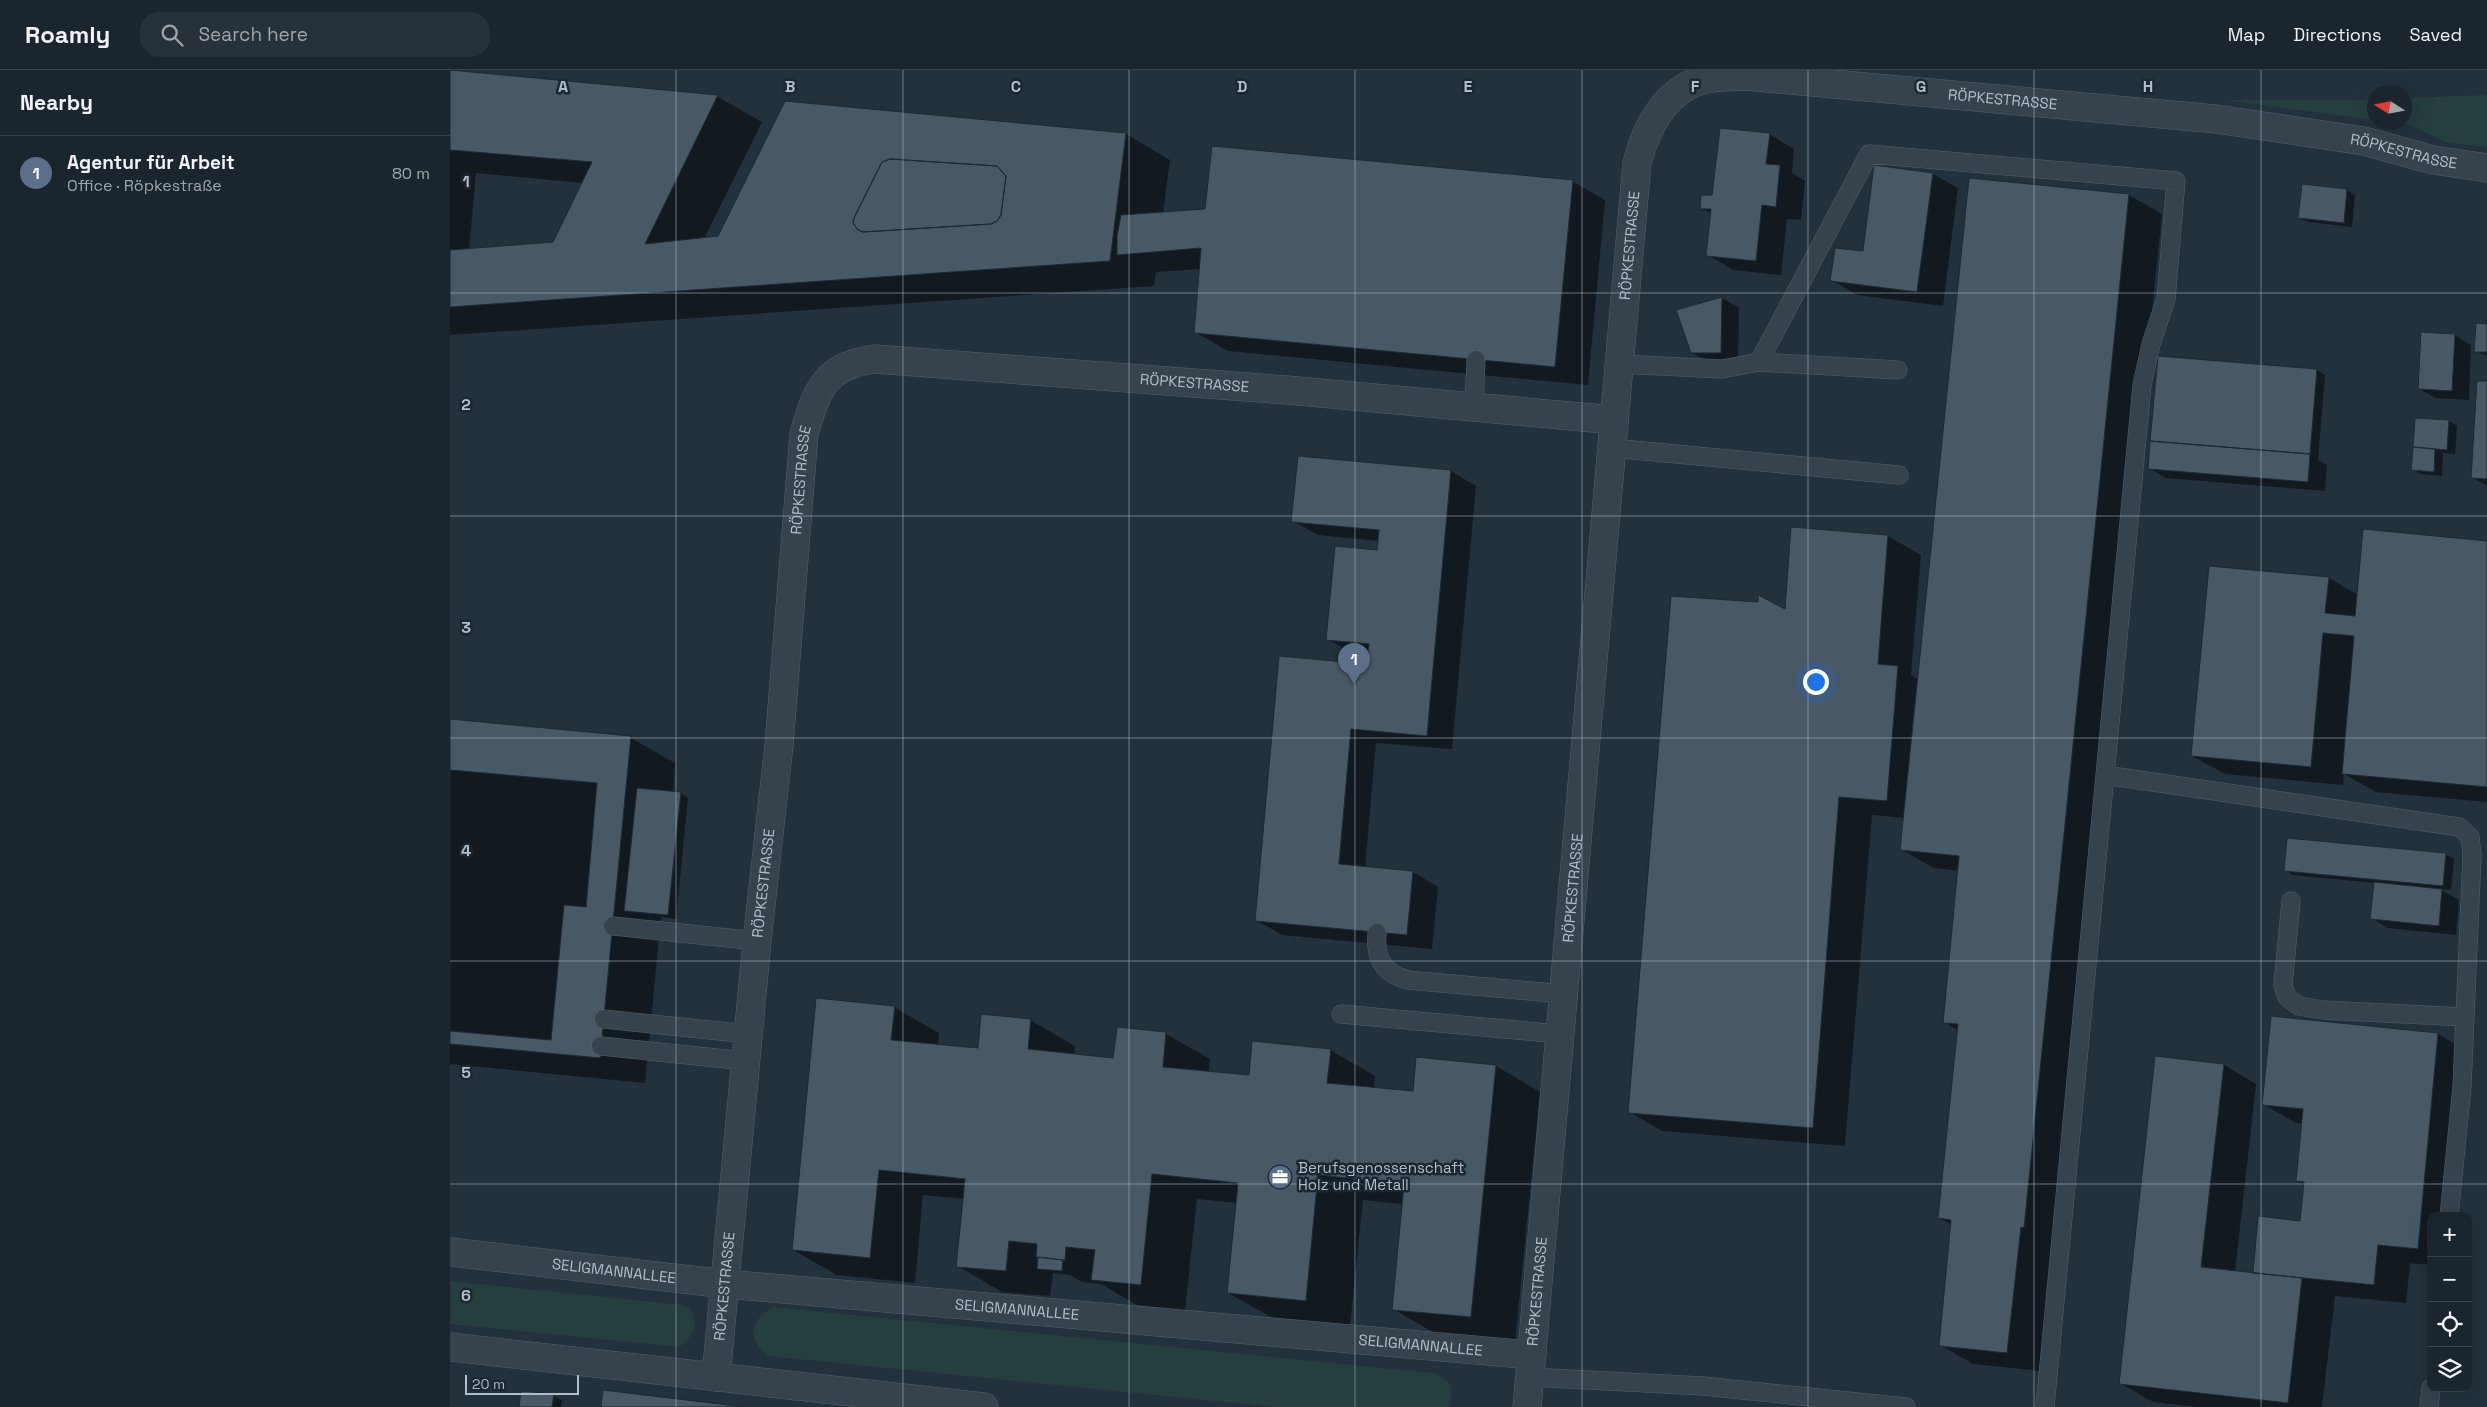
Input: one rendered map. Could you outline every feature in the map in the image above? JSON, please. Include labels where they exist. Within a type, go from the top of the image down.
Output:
[{"type":"street","name":"RÖPKESTRASSE","points":[[1531,1366],[1638,164],[1642,144],[1652,122],[1667,102],[1684,88],[1703,80],[1745,76],[2216,119],[2364,141],[2433,160],[2487,168]]},
{"type":"street","name":"RÖPKESTRASSE","points":[[716,1377],[756,941],[779,745],[804,434],[814,400],[831,375],[852,362],[874,359],[1287,390],[1614,420]]},
{"type":"street","name":"SELIGMANNALLEE","points":[[450,1252],[726,1284],[1531,1366]]},
{"type":"street","points":[[450,1347],[984,1407]]},
{"type":"street","points":[[1527,1407],[1531,1366]]},
{"type":"lane","points":[[1759,362],[1869,154],[2176,181],[2166,299],[2151,344],[2142,385],[2045,1407]]},
{"type":"lane","points":[[1474,407],[1476,360]]},
{"type":"lane","points":[[1619,364],[1722,369],[1759,362],[1898,370]]},
{"type":"lane","points":[[1612,448],[1899,475]]},
{"type":"lane","points":[[2105,775],[2459,827],[2470,836],[2472,855],[2462,1086],[2448,1212]]},
{"type":"lane","points":[[2291,901],[2283,984],[2287,997],[2299,1006],[2323,1010],[2465,1017]]},
{"type":"lane","points":[[613,926],[756,941]]},
{"type":"lane","points":[[1377,933],[1376,945],[1379,959],[1394,976],[1408,980],[1564,994]]},
{"type":"lane","points":[[1341,1014],[1560,1034]]},
{"type":"lane","points":[[604,1019],[748,1034]]},
{"type":"lane","points":[[601,1046],[745,1062]]},
{"type":"lane","points":[[1531,1366],[1906,1407]]},
{"type":"lane","points":[[2429,1407],[2431,1392]]},
{"type":"green space","points":[[2487,95],[2487,147],[2445,142],[2412,126],[2412,98]]},
{"type":"green space","points":[[2224,100],[2367,100],[2367,119]]},
{"type":"green space","points":[[450,1281],[683,1305],[691,1310],[695,1326],[687,1342],[679,1347],[450,1324]]},
{"type":"green space","points":[[773,1307],[1433,1373],[1448,1382],[1452,1395],[1449,1407],[1274,1407],[768,1356],[757,1343],[754,1330],[759,1318]]},
{"type":"building","points":[[450,70],[718,95],[645,244],[718,236],[785,101],[1126,133],[1110,261],[450,307],[450,250],[553,242],[592,162],[450,150]],"holes":[[[890,159],[997,166],[1006,176],[1001,215],[997,221],[991,224],[863,232],[858,230],[853,223],[882,162]]]},
{"type":"building","points":[[1720,128],[1770,133],[1766,164],[1780,165],[1776,207],[1762,205],[1756,261],[1706,256],[1711,209],[1700,209],[1701,195],[1712,195]]},
{"type":"building","points":[[1212,146],[1573,180],[1555,367],[1194,333],[1201,248],[1117,255],[1117,236],[1121,215],[1205,209]]},
{"type":"building","points":[[890,159],[997,166],[1006,176],[1001,215],[997,221],[991,224],[863,232],[858,230],[853,223],[854,218],[882,162]]},
{"type":"building","points":[[1874,165],[1933,173],[1917,292],[1830,281],[1835,248],[1863,251]]},
{"type":"building","points":[[1969,178],[2129,194],[2024,1228],[2021,1227],[2007,1353],[1939,1346],[1951,1220],[1938,1218],[1958,1024],[1943,1023],[1959,856],[1900,850]]},
{"type":"building","points":[[2302,184],[2347,189],[2344,223],[2298,218]]},
{"type":"building","points":[[1722,297],[1721,353],[1691,353],[1676,310]]},
{"type":"building","points":[[2476,323],[2487,324],[2487,352],[2474,352]]},
{"type":"building","points":[[2421,332],[2455,334],[2452,391],[2418,389]]},
{"type":"building","points":[[2158,356],[2317,369],[2310,454],[2150,441]]},
{"type":"building","points":[[2477,381],[2487,381],[2487,479],[2471,478]]},
{"type":"building","points":[[2415,418],[2449,420],[2447,450],[2413,447]]},
{"type":"building","points":[[2150,441],[2310,454],[2308,482],[2148,469]]},
{"type":"building","points":[[2413,447],[2435,449],[2434,472],[2411,470]]},
{"type":"building","points":[[1298,456],[1451,470],[1427,736],[1351,729],[1339,864],[1413,871],[1407,935],[1255,921],[1279,656],[1367,664],[1369,644],[1326,640],[1335,546],[1377,550],[1379,530],[1291,522]]},
{"type":"building","points":[[1791,527],[1888,535],[1878,664],[1898,666],[1887,801],[1839,797],[1813,1128],[1628,1113],[1671,596],[1758,602],[1758,595],[1785,609]]},
{"type":"building","points":[[2363,529],[2487,541],[2487,787],[2342,774],[2354,636],[2323,633],[2311,767],[2191,756],[2209,566],[2329,577],[2325,613],[2355,616]]},
{"type":"building","points":[[450,719],[631,736],[600,1058],[450,1044]]},
{"type":"building","points":[[450,770],[597,783],[586,907],[564,905],[551,1040],[450,1031]]},
{"type":"building","points":[[637,788],[681,792],[668,915],[624,911]]},
{"type":"building","points":[[2287,838],[2446,853],[2443,886],[2284,871]]},
{"type":"building","points":[[2374,882],[2442,889],[2439,926],[2370,919]]},
{"type":"building","points":[[816,998],[895,1006],[891,1040],[978,1048],[981,1014],[1031,1019],[1028,1049],[1113,1058],[1117,1027],[1166,1032],[1163,1067],[1249,1075],[1252,1041],[1331,1049],[1327,1083],[1413,1091],[1416,1057],[1496,1065],[1471,1317],[1392,1310],[1404,1184],[1318,1175],[1306,1301],[1227,1293],[1238,1183],[1152,1174],[1141,1285],[1091,1280],[1095,1250],[1066,1247],[1065,1260],[1063,1260],[1036,1257],[1037,1244],[1009,1241],[1006,1271],[956,1267],[965,1179],[879,1170],[870,1258],[792,1250]]},
{"type":"building","points":[[2271,1016],[2438,1033],[2418,1249],[2378,1245],[2374,1285],[2253,1273],[2258,1216],[2300,1221],[2304,1182],[2296,1181],[2303,1109],[2262,1105]]},
{"type":"building","points":[[2155,1056],[2224,1064],[2201,1267],[2302,1278],[2288,1403],[2119,1384]]},
{"type":"building","points":[[1038,1257],[1063,1260],[1062,1271],[1037,1269]]},
{"type":"building","points":[[603,1390],[745,1407],[601,1407]]},
{"type":"building","points":[[521,1391],[554,1394],[552,1407],[519,1407]]},
{"type":"place","name":"Agentur für Arbeit","points":[[1354,684]]},
{"type":"place","name":"Berufsgenossenschaft Holz und Metall","points":[[1280,1177]]}]
